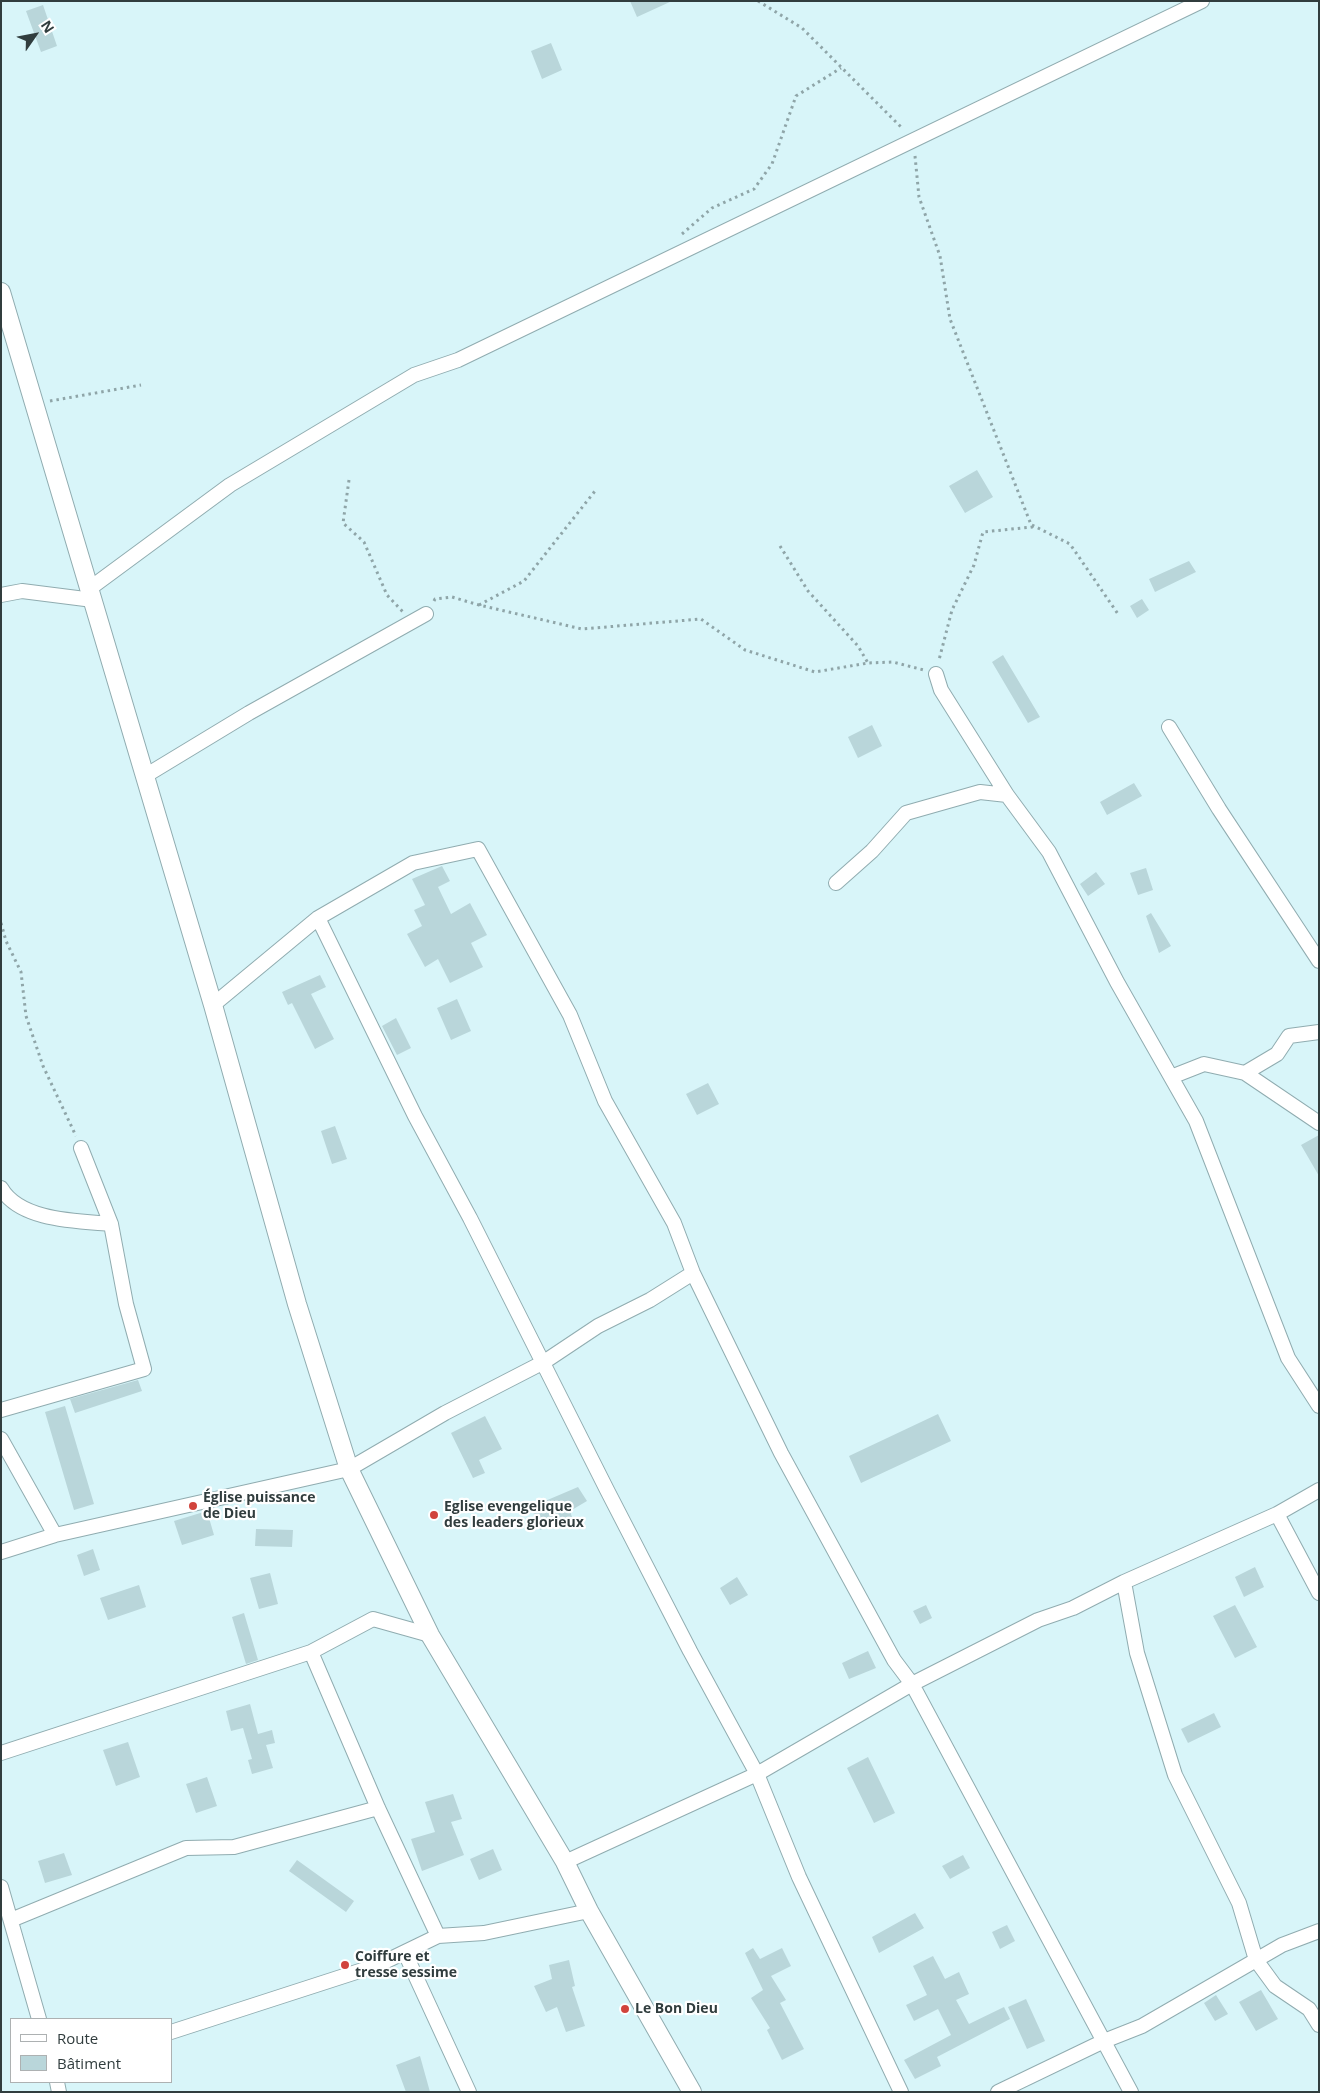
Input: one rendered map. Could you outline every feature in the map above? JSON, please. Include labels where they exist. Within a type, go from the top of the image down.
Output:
[{"type":"street","points":[[1,595],[22,591],[91,594],[230,486],[414,375],[458,360],[1202,1]]},
{"type":"street","points":[[1,292],[213,1005],[297,1304],[349,1469],[430,1635],[565,1862],[589,1911],[692,2092]]},
{"type":"street","points":[[145,776],[249,713],[426,614]]},
{"type":"street","points":[[936,674],[941,690],[1007,795],[1049,852],[1117,982],[1196,1120],[1288,1358],[1319,1406]]},
{"type":"street","points":[[1170,727],[1219,809],[1319,961]]},
{"type":"street","points":[[836,884],[872,851],[906,813],[980,792],[1007,795]]},
{"type":"street","points":[[213,1005],[318,918],[413,863],[478,849],[570,1015],[605,1101],[674,1223],[693,1273],[781,1452],[894,1660],[912,1684],[1131,2092]]},
{"type":"street","points":[[318,918],[415,1116],[470,1218],[690,1651],[757,1774],[799,1877],[901,2092]]},
{"type":"street","points":[[1245,1073],[1277,1054],[1289,1036],[1319,1032]]},
{"type":"street","points":[[1171,1077],[1204,1064],[1245,1073],[1319,1122]]},
{"type":"street","points":[[1,1410],[144,1369],[126,1304],[110,1224],[82,1148]]},
{"type":"street","points":[[1,1188],[7,1198],[38,1214],[63,1220],[110,1224]]},
{"type":"street","points":[[1,1552],[54,1535],[349,1469],[445,1413],[544,1362],[598,1326],[650,1300],[693,1273]]},
{"type":"street","points":[[1,1439],[54,1535]]},
{"type":"street","points":[[565,1862],[757,1774],[912,1684],[1038,1620],[1073,1608],[1124,1582],[1277,1514],[1319,1490]]},
{"type":"street","points":[[1277,1514],[1319,1593]]},
{"type":"street","points":[[1124,1582],[1137,1653],[1175,1775],[1239,1903],[1256,1960],[1275,1986],[1309,2009],[1319,2025]]},
{"type":"street","points":[[1,1753],[311,1652],[373,1619],[430,1635]]},
{"type":"street","points":[[311,1652],[378,1808],[438,1936]]},
{"type":"street","points":[[11,1920],[186,1848],[234,1847],[378,1808]]},
{"type":"street","points":[[1,1886],[39,2018]]},
{"type":"street","points":[[172,2032],[378,1965],[438,1936],[484,1933],[589,1911]]},
{"type":"street","points":[[998,2092],[1104,2041],[1142,2026],[1282,1945],[1319,1931]]},
{"type":"street","points":[[405,1953],[469,2092]]},
{"type":"path","points":[[758,1],[802,28],[913,141],[919,197],[940,256],[950,319],[1031,525],[1070,544],[1118,614]]},
{"type":"path","points":[[678,238],[712,208],[754,189],[772,164],[796,96],[841,68]]},
{"type":"path","points":[[34,403],[141,385]]},
{"type":"path","points":[[349,480],[343,523],[364,542],[387,595],[407,615],[426,614],[435,599],[452,597],[582,629],[701,619],[745,650],[814,672],[868,663],[893,662],[936,674],[952,610],[974,564],[983,532],[1032,527],[1031,525]]},
{"type":"path","points":[[479,605],[524,581],[595,490]]},
{"type":"path","points":[[780,546],[808,591],[858,646],[868,663]]},
{"type":"path","points":[[1,924],[6,941],[21,972],[26,1016],[43,1066],[82,1148]]},
{"type":"building","points":[[630,1],[672,1],[637,17]]},
{"type":"building","points":[[43,5],[57,46],[41,52],[26,11]]},
{"type":"building","points":[[551,43],[562,70],[542,79],[531,51]]},
{"type":"building","points":[[977,470],[993,497],[965,513],[949,486]]},
{"type":"building","points":[[1189,561],[1196,572],[1155,592],[1149,579]]},
{"type":"building","points":[[1142,599],[1149,610],[1137,618],[1130,606]]},
{"type":"building","points":[[1003,655],[1040,717],[1028,723],[992,662]]},
{"type":"building","points":[[872,725],[882,746],[858,758],[848,737]]},
{"type":"building","points":[[1134,783],[1142,796],[1107,815],[1100,802]]},
{"type":"building","points":[[442,866],[450,881],[438,887],[451,914],[470,903],[487,935],[471,943],[483,967],[450,983],[438,959],[425,967],[407,934],[422,926],[414,910],[425,905],[412,879]]},
{"type":"building","points":[[1146,868],[1153,890],[1138,895],[1130,873]]},
{"type":"building","points":[[1096,872],[1105,884],[1088,896],[1080,884]]},
{"type":"building","points":[[1151,913],[1171,946],[1159,953],[1146,916]]},
{"type":"building","points":[[320,975],[326,987],[311,994],[334,1039],[315,1049],[292,1003],[288,1005],[282,992]]},
{"type":"building","points":[[457,999],[471,1031],[451,1040],[437,1008]]},
{"type":"building","points":[[396,1018],[411,1048],[397,1055],[382,1026]]},
{"type":"building","points":[[708,1083],[719,1104],[697,1115],[686,1094]]},
{"type":"building","points":[[335,1126],[347,1159],[332,1164],[321,1131]]},
{"type":"building","points":[[1319,1135],[1319,1176],[1301,1145]]},
{"type":"building","points":[[138,1380],[142,1391],[75,1413],[70,1399]]},
{"type":"building","points":[[65,1406],[94,1504],[74,1510],[45,1412]]},
{"type":"building","points":[[938,1414],[951,1441],[861,1483],[849,1456]]},
{"type":"building","points":[[485,1416],[502,1449],[479,1460],[485,1473],[473,1478],[451,1433]]},
{"type":"building","points":[[578,1487],[587,1501],[570,1511],[572,1517],[540,1530],[531,1507]]},
{"type":"building","points":[[207,1511],[214,1535],[182,1545],[174,1521]]},
{"type":"building","points":[[256,1529],[293,1530],[292,1547],[255,1546]]},
{"type":"building","points":[[93,1549],[100,1570],[84,1576],[77,1555]]},
{"type":"building","points":[[1255,1567],[1264,1587],[1244,1597],[1235,1577]]},
{"type":"building","points":[[270,1573],[278,1604],[259,1609],[250,1578]]},
{"type":"building","points":[[737,1577],[748,1595],[730,1605],[720,1588]]},
{"type":"building","points":[[139,1585],[146,1607],[108,1620],[100,1598]]},
{"type":"building","points":[[926,1605],[932,1618],[920,1624],[913,1611]]},
{"type":"building","points":[[1235,1605],[1257,1647],[1235,1658],[1213,1616]]},
{"type":"building","points":[[244,1613],[258,1660],[246,1664],[232,1617]]},
{"type":"building","points":[[868,1651],[876,1668],[849,1679],[842,1663]]},
{"type":"building","points":[[250,1704],[258,1734],[272,1730],[275,1743],[266,1745],[273,1768],[252,1774],[248,1760],[252,1759],[243,1728],[231,1731],[226,1711]]},
{"type":"building","points":[[1214,1713],[1221,1727],[1188,1743],[1181,1729]]},
{"type":"building","points":[[128,1742],[140,1777],[116,1786],[103,1750]]},
{"type":"building","points":[[868,1757],[895,1813],[874,1823],[847,1768]]},
{"type":"building","points":[[207,1777],[217,1806],[196,1813],[186,1784]]},
{"type":"building","points":[[453,1794],[462,1819],[451,1822],[464,1855],[422,1871],[411,1839],[435,1832],[425,1802]]},
{"type":"building","points":[[493,1849],[502,1870],[479,1880],[470,1859]]},
{"type":"building","points":[[64,1853],[72,1875],[45,1883],[38,1861]]},
{"type":"building","points":[[963,1855],[970,1868],[950,1879],[942,1866]]},
{"type":"building","points":[[297,1860],[354,1901],[346,1912],[289,1871]]},
{"type":"building","points":[[915,1913],[924,1928],[879,1953],[872,1937]]},
{"type":"building","points":[[1007,1925],[1015,1941],[1000,1949],[992,1932]]},
{"type":"building","points":[[753,1948],[760,1959],[782,1948],[791,1966],[771,1976],[786,2000],[780,2003],[804,2049],[782,2060],[767,2030],[770,2028],[751,1998],[763,1990],[745,1953]]},
{"type":"building","points":[[933,1956],[945,1979],[959,1972],[969,1994],[956,2000],[969,2024],[1004,2007],[1010,2019],[937,2057],[941,2066],[915,2079],[904,2060],[951,2035],[938,2009],[914,2021],[906,2005],[927,1995],[913,1966]]},
{"type":"building","points":[[569,1960],[575,1986],[572,1987],[585,2026],[566,2032],[557,2007],[546,2012],[534,1986],[552,1979],[549,1965]]},
{"type":"building","points":[[1261,1990],[1278,2019],[1256,2031],[1239,2002]]},
{"type":"building","points":[[1216,1995],[1228,2014],[1215,2021],[1204,2003]]},
{"type":"building","points":[[1026,1999],[1045,2041],[1027,2049],[1008,2007]]},
{"type":"building","points":[[420,2056],[430,2092],[406,2092],[396,2065]]},
{"type":"place","name":"Église puissance de Dieu","points":[[193,1506]]},
{"type":"place","name":"Eglise evengelique des leaders glorieux","points":[[434,1515]]},
{"type":"place","name":"Coiffure et tresse sessime","points":[[345,1965]]},
{"type":"place","name":"Le Bon Dieu","points":[[625,2009]]}]
